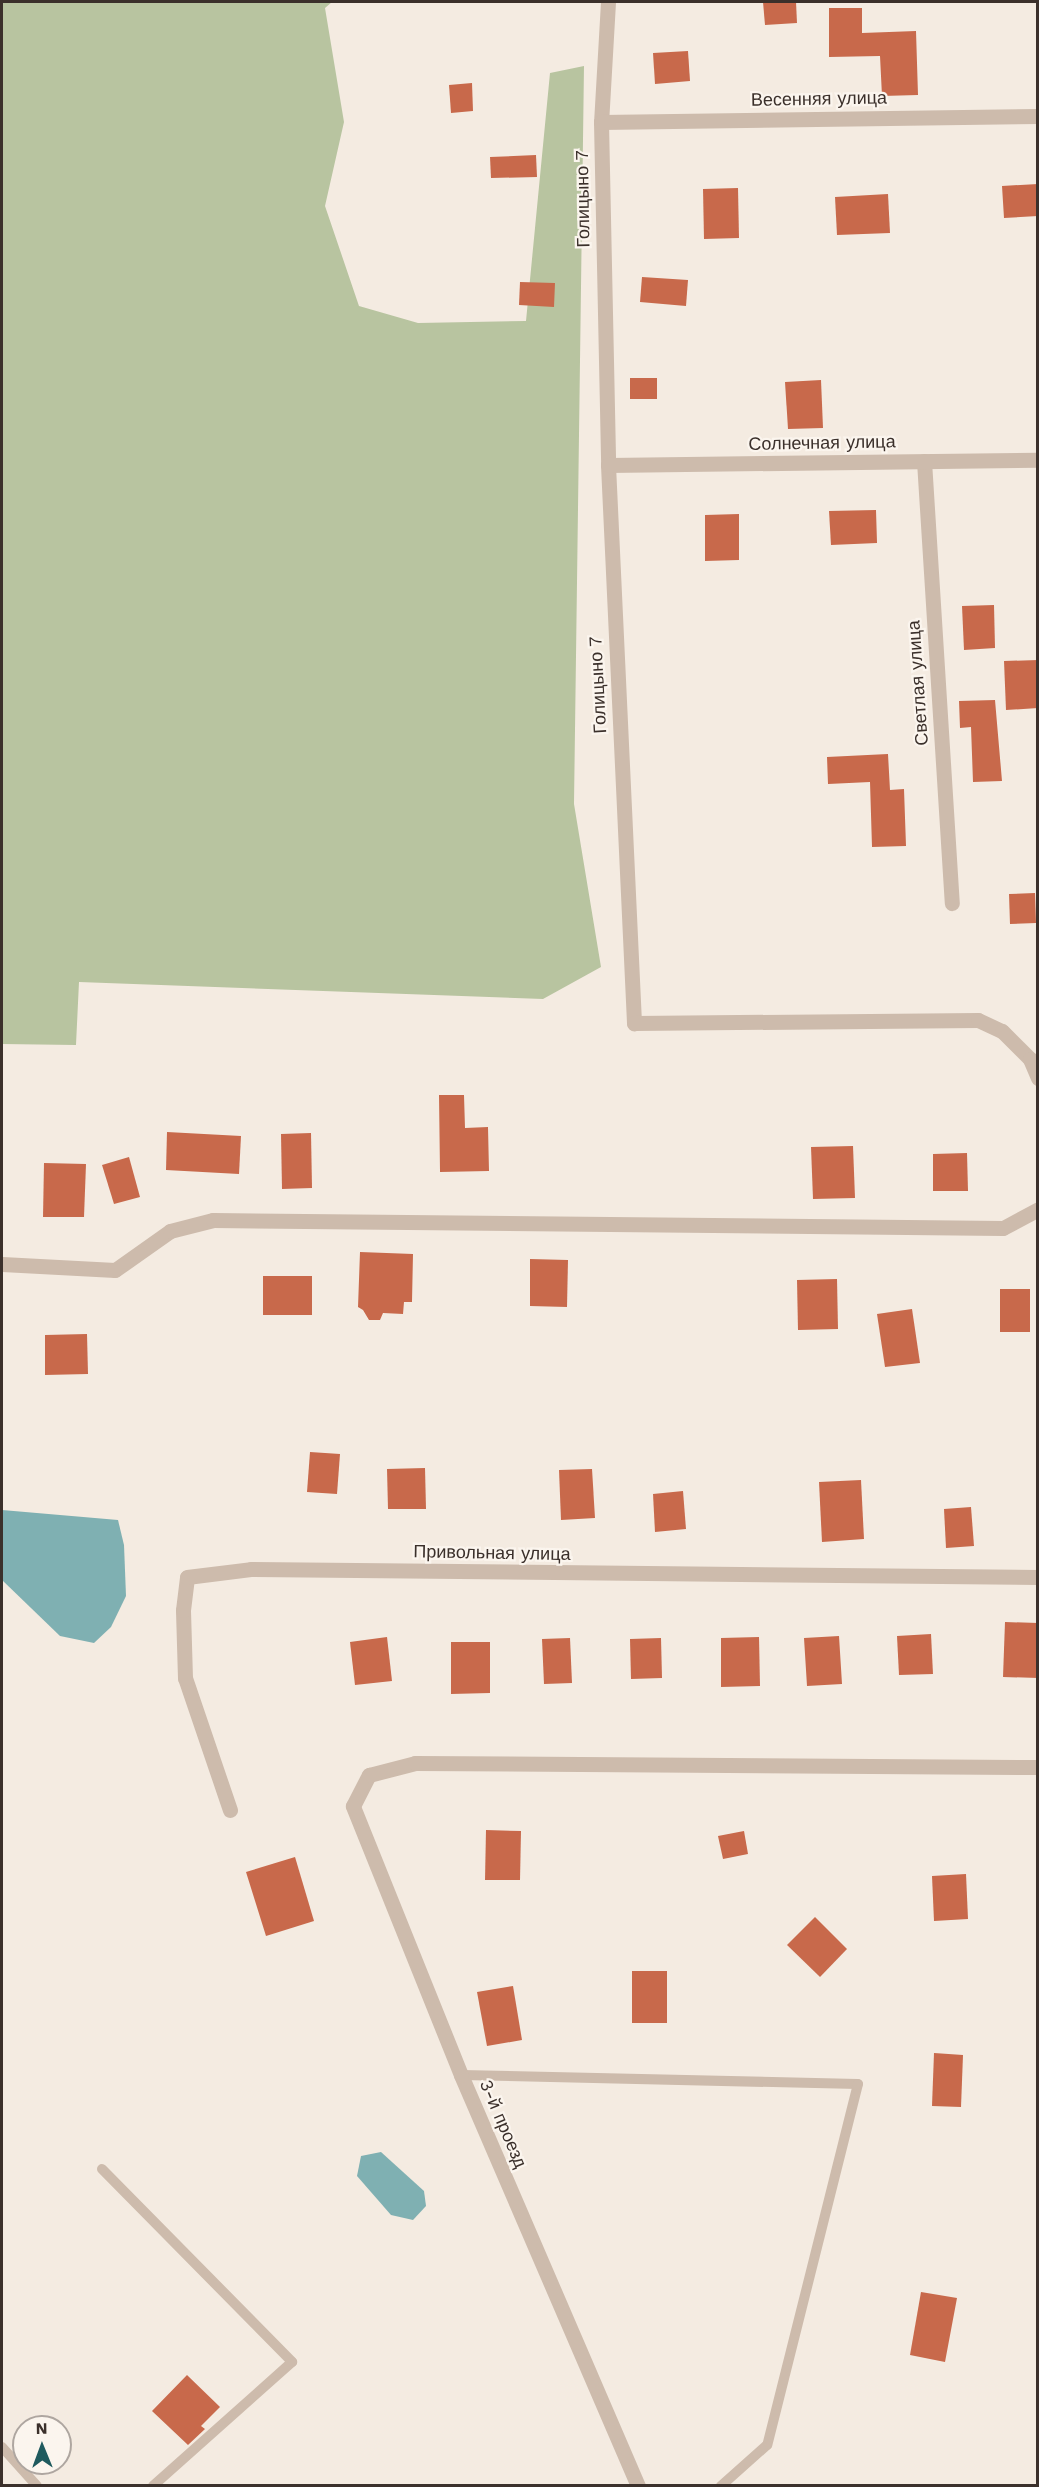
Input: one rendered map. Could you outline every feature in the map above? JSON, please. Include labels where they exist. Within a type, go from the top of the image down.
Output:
[{"type":"street","name":"Голицыно 7","points":[[608,2],[601,122],[608,465],[634,1023],[978,1020],[1002,1031],[1030,1059],[1038,1078]]},
{"type":"street","name":"Весенняя улица","points":[[601,122],[1038,116]]},
{"type":"street","name":"Солнечная улица","points":[[608,465],[1038,460]]},
{"type":"street","name":"Светлая улица","points":[[924,461],[952,903]]},
{"type":"street","points":[[2,1264],[115,1270],[170,1231],[213,1220],[1003,1228],[1038,1209]]},
{"type":"street","name":"Привольная улица","points":[[230,1810],[185,1678],[183,1610],[187,1577],[250,1569],[1038,1577]]},
{"type":"street","name":"3-й проезд","points":[[638,2486],[461,2074],[353,1806],[369,1775],[415,1763],[1038,1767]]},
{"type":"lane","points":[[461,2074],[858,2084],[767,2445],[721,2486]]},
{"type":"lane","points":[[102,2169],[292,2362],[153,2486]]},
{"type":"lane","points":[[2,2447],[37,2486]]},
{"type":"green space","points":[[2,2],[332,2],[325,8],[344,122],[325,206],[359,306],[418,323],[526,321],[550,73],[584,66],[574,804],[601,967],[543,999],[79,982],[76,1045],[2,1044]]},
{"type":"water","points":[[2,1510],[118,1520],[124,1545],[126,1596],[111,1627],[94,1643],[60,1636],[2,1580]]},
{"type":"water","points":[[381,2152],[424,2191],[426,2206],[413,2220],[391,2215],[357,2176],[361,2156]]},
{"type":"building","points":[[763,2],[796,2],[797,23],[765,25]]},
{"type":"building","points":[[829,8],[862,8],[862,33],[916,31],[918,95],[882,96],[880,56],[829,57]]},
{"type":"building","points":[[688,51],[690,81],[655,84],[653,53]]},
{"type":"building","points":[[472,83],[473,111],[451,113],[449,85]]},
{"type":"building","points":[[536,155],[537,177],[491,178],[490,157]]},
{"type":"building","points":[[1038,184],[1038,216],[1004,218],[1002,186]]},
{"type":"building","points":[[738,188],[739,238],[704,239],[703,189]]},
{"type":"building","points":[[888,194],[890,233],[837,235],[835,197]]},
{"type":"building","points":[[642,277],[688,280],[686,306],[640,302]]},
{"type":"building","points":[[520,282],[555,283],[554,307],[519,305]]},
{"type":"building","points":[[630,378],[657,378],[657,399],[630,399]]},
{"type":"building","points":[[821,380],[823,428],[788,429],[785,382]]},
{"type":"building","points":[[876,510],[877,543],[831,545],[829,511]]},
{"type":"building","points":[[739,514],[739,560],[705,561],[705,515]]},
{"type":"building","points":[[994,605],[995,648],[964,650],[962,606]]},
{"type":"building","points":[[1038,660],[1038,708],[1006,710],[1004,661]]},
{"type":"building","points":[[995,700],[1002,781],[973,782],[971,727],[960,728],[959,701]]},
{"type":"building","points":[[888,754],[890,790],[904,789],[906,846],[872,847],[870,782],[828,784],[827,757]]},
{"type":"building","points":[[1035,893],[1036,923],[1010,924],[1009,894]]},
{"type":"building","points":[[439,1095],[464,1095],[465,1128],[488,1127],[489,1171],[440,1172]]},
{"type":"building","points":[[167,1132],[241,1136],[239,1174],[166,1170]]},
{"type":"building","points":[[311,1133],[312,1188],[282,1189],[281,1134]]},
{"type":"building","points":[[853,1146],[855,1198],[813,1199],[811,1147]]},
{"type":"building","points":[[967,1153],[968,1191],[933,1191],[933,1154]]},
{"type":"building","points":[[129,1157],[140,1197],[114,1204],[102,1165]]},
{"type":"building","points":[[44,1163],[86,1164],[84,1217],[43,1217]]},
{"type":"building","points":[[360,1252],[413,1254],[412,1302],[404,1302],[403,1314],[383,1313],[380,1320],[369,1320],[363,1310],[358,1307]]},
{"type":"building","points":[[530,1259],[568,1260],[567,1307],[530,1306]]},
{"type":"building","points":[[263,1276],[312,1276],[312,1315],[263,1315]]},
{"type":"building","points":[[837,1279],[838,1329],[798,1330],[797,1280]]},
{"type":"building","points":[[1000,1289],[1030,1289],[1030,1332],[1000,1332]]},
{"type":"building","points":[[912,1309],[920,1363],[885,1367],[877,1314]]},
{"type":"building","points":[[87,1334],[88,1374],[45,1375],[45,1335]]},
{"type":"building","points":[[310,1452],[340,1454],[337,1494],[307,1492]]},
{"type":"building","points":[[425,1468],[426,1509],[388,1509],[387,1469]]},
{"type":"building","points":[[592,1469],[595,1518],[561,1520],[559,1470]]},
{"type":"building","points":[[861,1480],[864,1539],[822,1542],[819,1482]]},
{"type":"building","points":[[683,1491],[686,1529],[655,1532],[653,1494]]},
{"type":"building","points":[[971,1507],[974,1546],[946,1548],[944,1509]]},
{"type":"building","points":[[1005,1622],[1038,1623],[1038,1678],[1003,1677]]},
{"type":"building","points":[[931,1634],[933,1674],[899,1675],[897,1636]]},
{"type":"building","points":[[839,1636],[842,1684],[807,1686],[804,1638]]},
{"type":"building","points":[[387,1637],[392,1681],[355,1685],[350,1642]]},
{"type":"building","points":[[759,1637],[760,1686],[721,1687],[721,1638]]},
{"type":"building","points":[[570,1638],[572,1683],[544,1684],[542,1639]]},
{"type":"building","points":[[661,1638],[662,1678],[631,1679],[630,1639]]},
{"type":"building","points":[[451,1642],[490,1642],[490,1693],[451,1694]]},
{"type":"building","points":[[486,1830],[521,1831],[520,1880],[485,1880]]},
{"type":"building","points":[[744,1831],[748,1854],[723,1859],[718,1836]]},
{"type":"building","points":[[295,1857],[314,1921],[266,1936],[246,1872]]},
{"type":"building","points":[[966,1874],[968,1919],[934,1921],[932,1876]]},
{"type":"building","points":[[815,1917],[847,1949],[820,1977],[787,1945]]},
{"type":"building","points":[[632,1971],[667,1971],[667,2023],[632,2023]]},
{"type":"building","points":[[513,1986],[522,2040],[487,2046],[477,1992]]},
{"type":"building","points":[[934,2053],[963,2055],[961,2107],[932,2106]]},
{"type":"building","points":[[921,2292],[957,2298],[945,2362],[910,2355]]},
{"type":"building","points":[[187,2375],[220,2407],[201,2426],[205,2429],[188,2445],[152,2411]]}]
